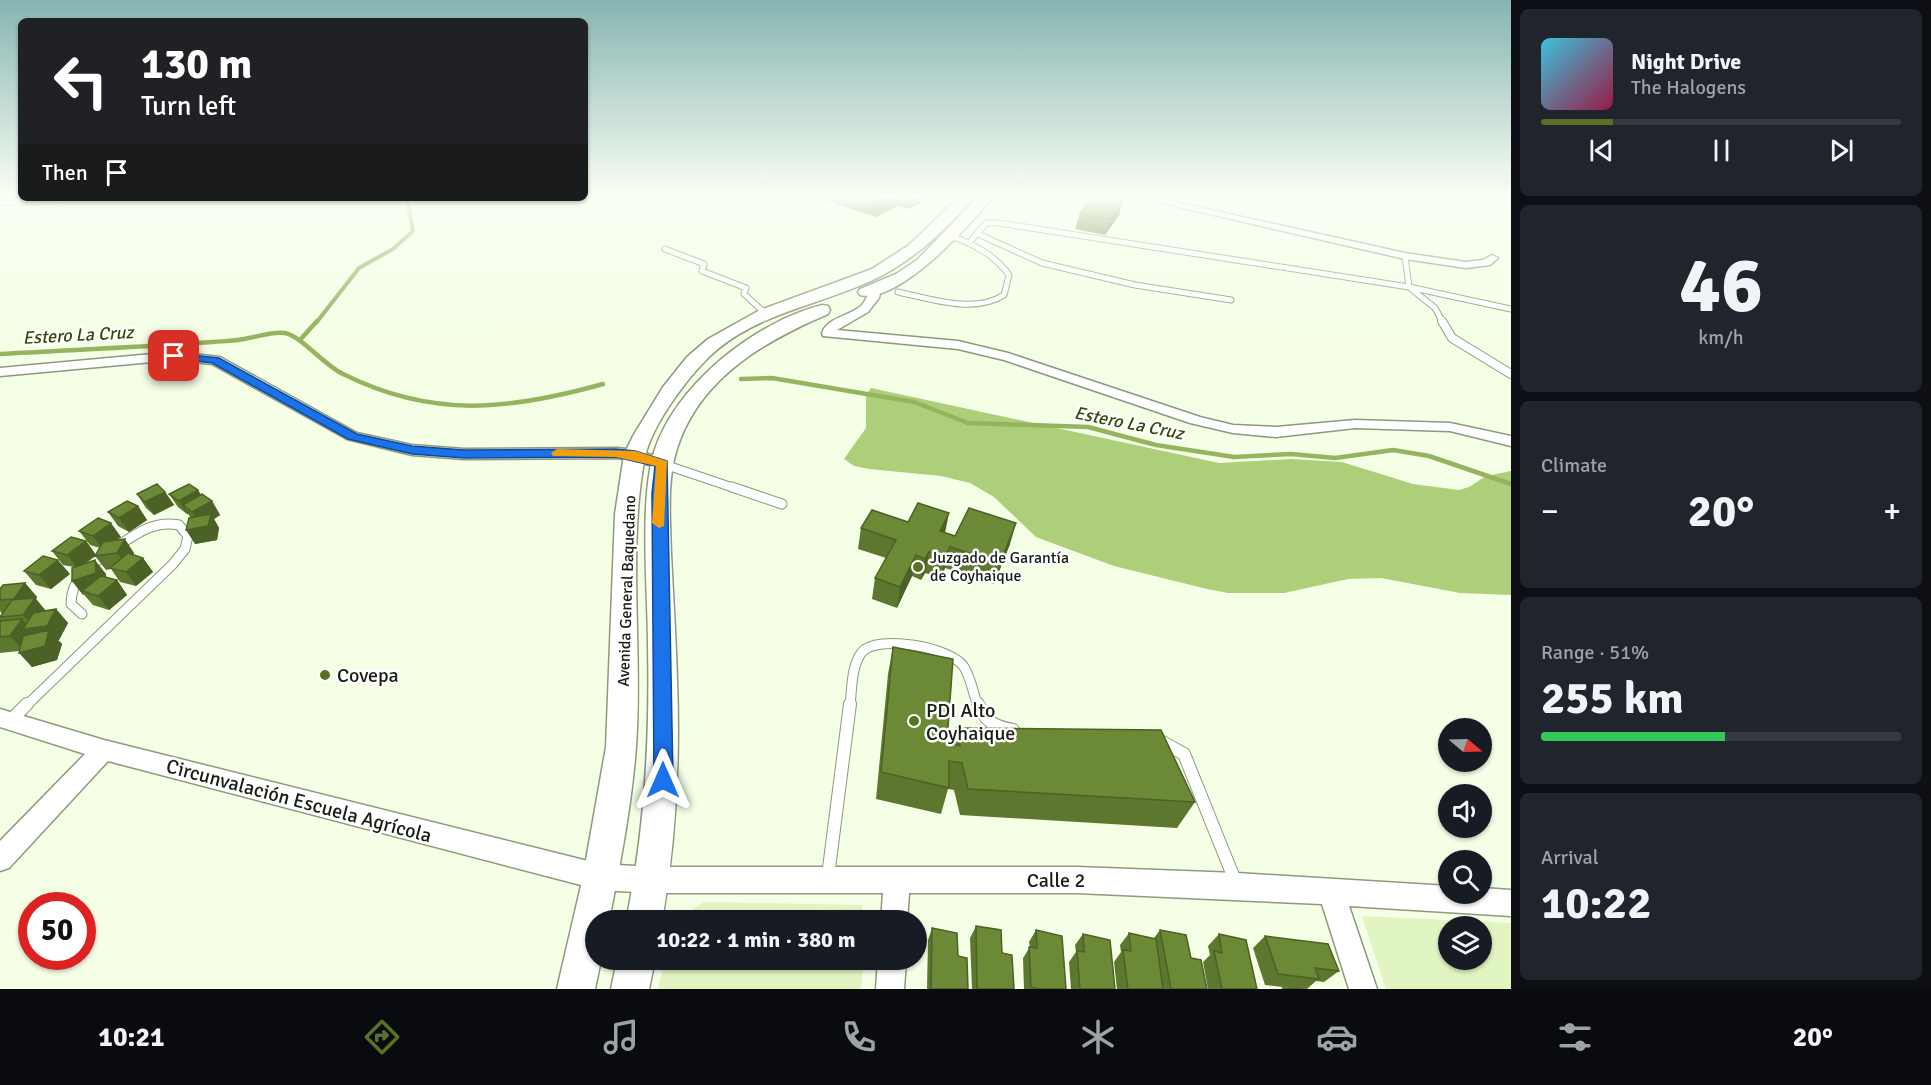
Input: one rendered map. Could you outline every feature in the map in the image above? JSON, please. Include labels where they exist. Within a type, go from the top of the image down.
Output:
[{"type":"main road","name":"Avenida General Baquedano","points":[[577,986],[600,877],[621,747],[627,514],[635,455],[653,416],[693,361],[714,343],[766,314],[878,272],[921,241]]},
{"type":"main road","name":"Avenida General Baquedano","points":[[646,910],[653,880],[663,780],[659,493],[662,464],[669,440],[682,412],[695,394],[719,369],[758,340],[780,328],[875,289],[922,263],[943,241]]},
{"type":"main road","points":[[630,989],[634,970]]},
{"type":"street","points":[[1339,241],[1405,256],[1466,265],[1486,263],[1492,258]]},
{"type":"street","points":[[875,289],[871,304],[861,313],[836,324],[829,329],[828,333],[891,336],[958,345],[1008,357],[1195,420],[1233,429],[1276,432],[1355,424],[1450,427],[1511,441]]},
{"type":"street","points":[[0,372],[174,356],[215,360],[352,436],[402,448],[464,454],[635,455],[662,464]]},
{"type":"street","name":"Circunvalación Escuela Agrícola","points":[[5,720],[104,750],[600,877]]},
{"type":"street","points":[[0,859],[104,750]]},
{"type":"street","name":"Calle 2","points":[[600,877],[653,880],[1077,880],[1237,886],[1332,894],[1511,903]]},
{"type":"street","points":[[895,910],[897,880]]},
{"type":"street","points":[[1332,894],[1363,989]]},
{"type":"street","points":[[890,989],[891,970]]},
{"type":"lane","points":[[994,241],[1042,263],[1134,285],[1231,300]]},
{"type":"lane","points":[[1115,241],[1409,287],[1511,309]]},
{"type":"lane","points":[[898,292],[961,303],[1001,298],[1009,275],[1003,265],[970,242]]},
{"type":"lane","points":[[665,249],[704,264],[702,271],[746,288],[744,294],[766,314]]},
{"type":"lane","points":[[1405,256],[1409,287],[1435,308],[1452,338],[1511,375]]},
{"type":"lane","points":[[662,464],[782,504]]},
{"type":"lane","points":[[5,720],[181,557],[188,542],[185,531],[176,524],[152,526],[103,557],[75,582],[72,589],[70,603],[82,614]]},
{"type":"lane","points":[[828,880],[856,662],[863,651],[873,644],[941,650],[957,659],[964,669],[976,706],[987,720],[1006,730],[1028,731]]},
{"type":"lane","points":[[1140,736],[1152,737],[1170,744],[1184,754],[1237,886]]},
{"type":"green space","points":[[871,388],[1219,463],[1291,459],[1342,462],[1413,484],[1459,490],[1469,487],[1486,476],[1511,471],[1511,595],[1460,593],[1381,578],[1348,579],[1284,593],[1228,593],[1114,566],[1036,537],[994,497],[970,483],[941,476],[869,469],[854,466],[844,459],[866,428],[866,395]]},
{"type":"green space","points":[[704,902],[862,905],[863,910],[691,910]]},
{"type":"green space","points":[[1362,916],[1438,920],[1438,970],[1492,970],[1492,922],[1511,923],[1511,989],[1386,989]]},
{"type":"green space","points":[[663,970],[863,970],[861,989],[658,989]]},
{"type":"building","points":[[157,484],[165,492],[145,502],[137,494]]},
{"type":"building","points":[[189,484],[198,490],[179,501],[169,494]]},
{"type":"building","points":[[202,494],[212,501],[192,512],[183,505]]},
{"type":"building","points":[[127,501],[138,506],[119,518],[108,512]]},
{"type":"building","points":[[918,503],[949,513],[940,531],[955,536],[969,508],[1016,523],[1000,563],[950,547],[945,557],[929,552],[925,559],[916,555],[900,587],[875,578],[896,540],[861,528],[872,510],[908,522]]},
{"type":"building","points":[[211,514],[208,526],[186,530],[189,518]]},
{"type":"building","points":[[98,518],[111,523],[93,536],[79,531]]},
{"type":"building","points":[[71,537],[86,541],[67,555],[52,551]]},
{"type":"building","points":[[125,539],[117,553],[95,556],[103,542]]},
{"type":"building","points":[[128,553],[143,558],[126,572],[110,568]]},
{"type":"building","points":[[43,556],[58,560],[39,575],[24,571]]},
{"type":"building","points":[[95,560],[96,573],[72,581],[72,568]]},
{"type":"building","points":[[101,576],[117,580],[98,596],[82,591]]},
{"type":"building","points":[[25,583],[14,599],[0,600],[0,589],[3,585]]},
{"type":"building","points":[[35,598],[23,615],[0,617],[12,600]]},
{"type":"building","points":[[56,609],[47,626],[23,629],[33,613]]},
{"type":"building","points":[[22,619],[10,636],[0,637],[0,621]]},
{"type":"building","points":[[49,630],[45,646],[19,653],[23,636]]},
{"type":"building","points":[[893,647],[953,659],[947,742],[960,746],[956,728],[1161,730],[1195,802],[968,789],[962,763],[949,761],[949,788],[881,772]]},
{"type":"building","points":[[976,926],[1001,930],[1002,953],[1012,955],[1014,989],[977,989]]},
{"type":"building","points":[[932,928],[957,933],[958,956],[967,958],[968,989],[931,989]]},
{"type":"building","points":[[1036,930],[1062,936],[1066,989],[1031,987],[1029,947],[1037,948]]},
{"type":"building","points":[[1160,930],[1186,935],[1191,958],[1201,960],[1207,989],[1171,989]]},
{"type":"building","points":[[1129,933],[1156,939],[1163,989],[1128,989],[1123,950],[1131,951]]},
{"type":"building","points":[[1083,934],[1110,940],[1115,989],[1080,989],[1077,951],[1084,952]]},
{"type":"building","points":[[1219,934],[1246,940],[1257,989],[1222,989],[1214,951],[1222,953]]},
{"type":"building","points":[[1265,936],[1328,944],[1339,971],[1315,968],[1319,979],[1278,974]]},
{"type":"waterway","points":[[316,323],[359,268],[393,249],[402,241]]},
{"type":"waterway","points":[[300,340],[317,321]]},
{"type":"waterway","name":"Estero La Cruz","points":[[0,354],[231,341],[272,333],[285,333],[298,339],[343,374],[376,388],[440,404],[472,406],[504,404],[536,400],[603,384]]},
{"type":"waterway","name":"Estero La Cruz","points":[[741,379],[772,378],[914,402],[968,423],[1088,427],[1156,445],[1234,457],[1291,454],[1335,458],[1393,450],[1429,456],[1511,484]]},
{"type":"slow traffic","points":[[557,453],[616,453],[635,455],[662,464],[659,523]]},
{"type":"place","name":"Juzgado de Garantía de Coyhaique","points":[[918,567]]},
{"type":"place","name":"Covepa","points":[[325,675]]},
{"type":"place","name":"PDI Alto Coyhaique","points":[[914,721]]},
{"type":"route","points":[[174,356],[215,360],[352,436],[412,450],[464,454],[616,453],[635,455],[662,464],[659,493],[663,780]]}]
